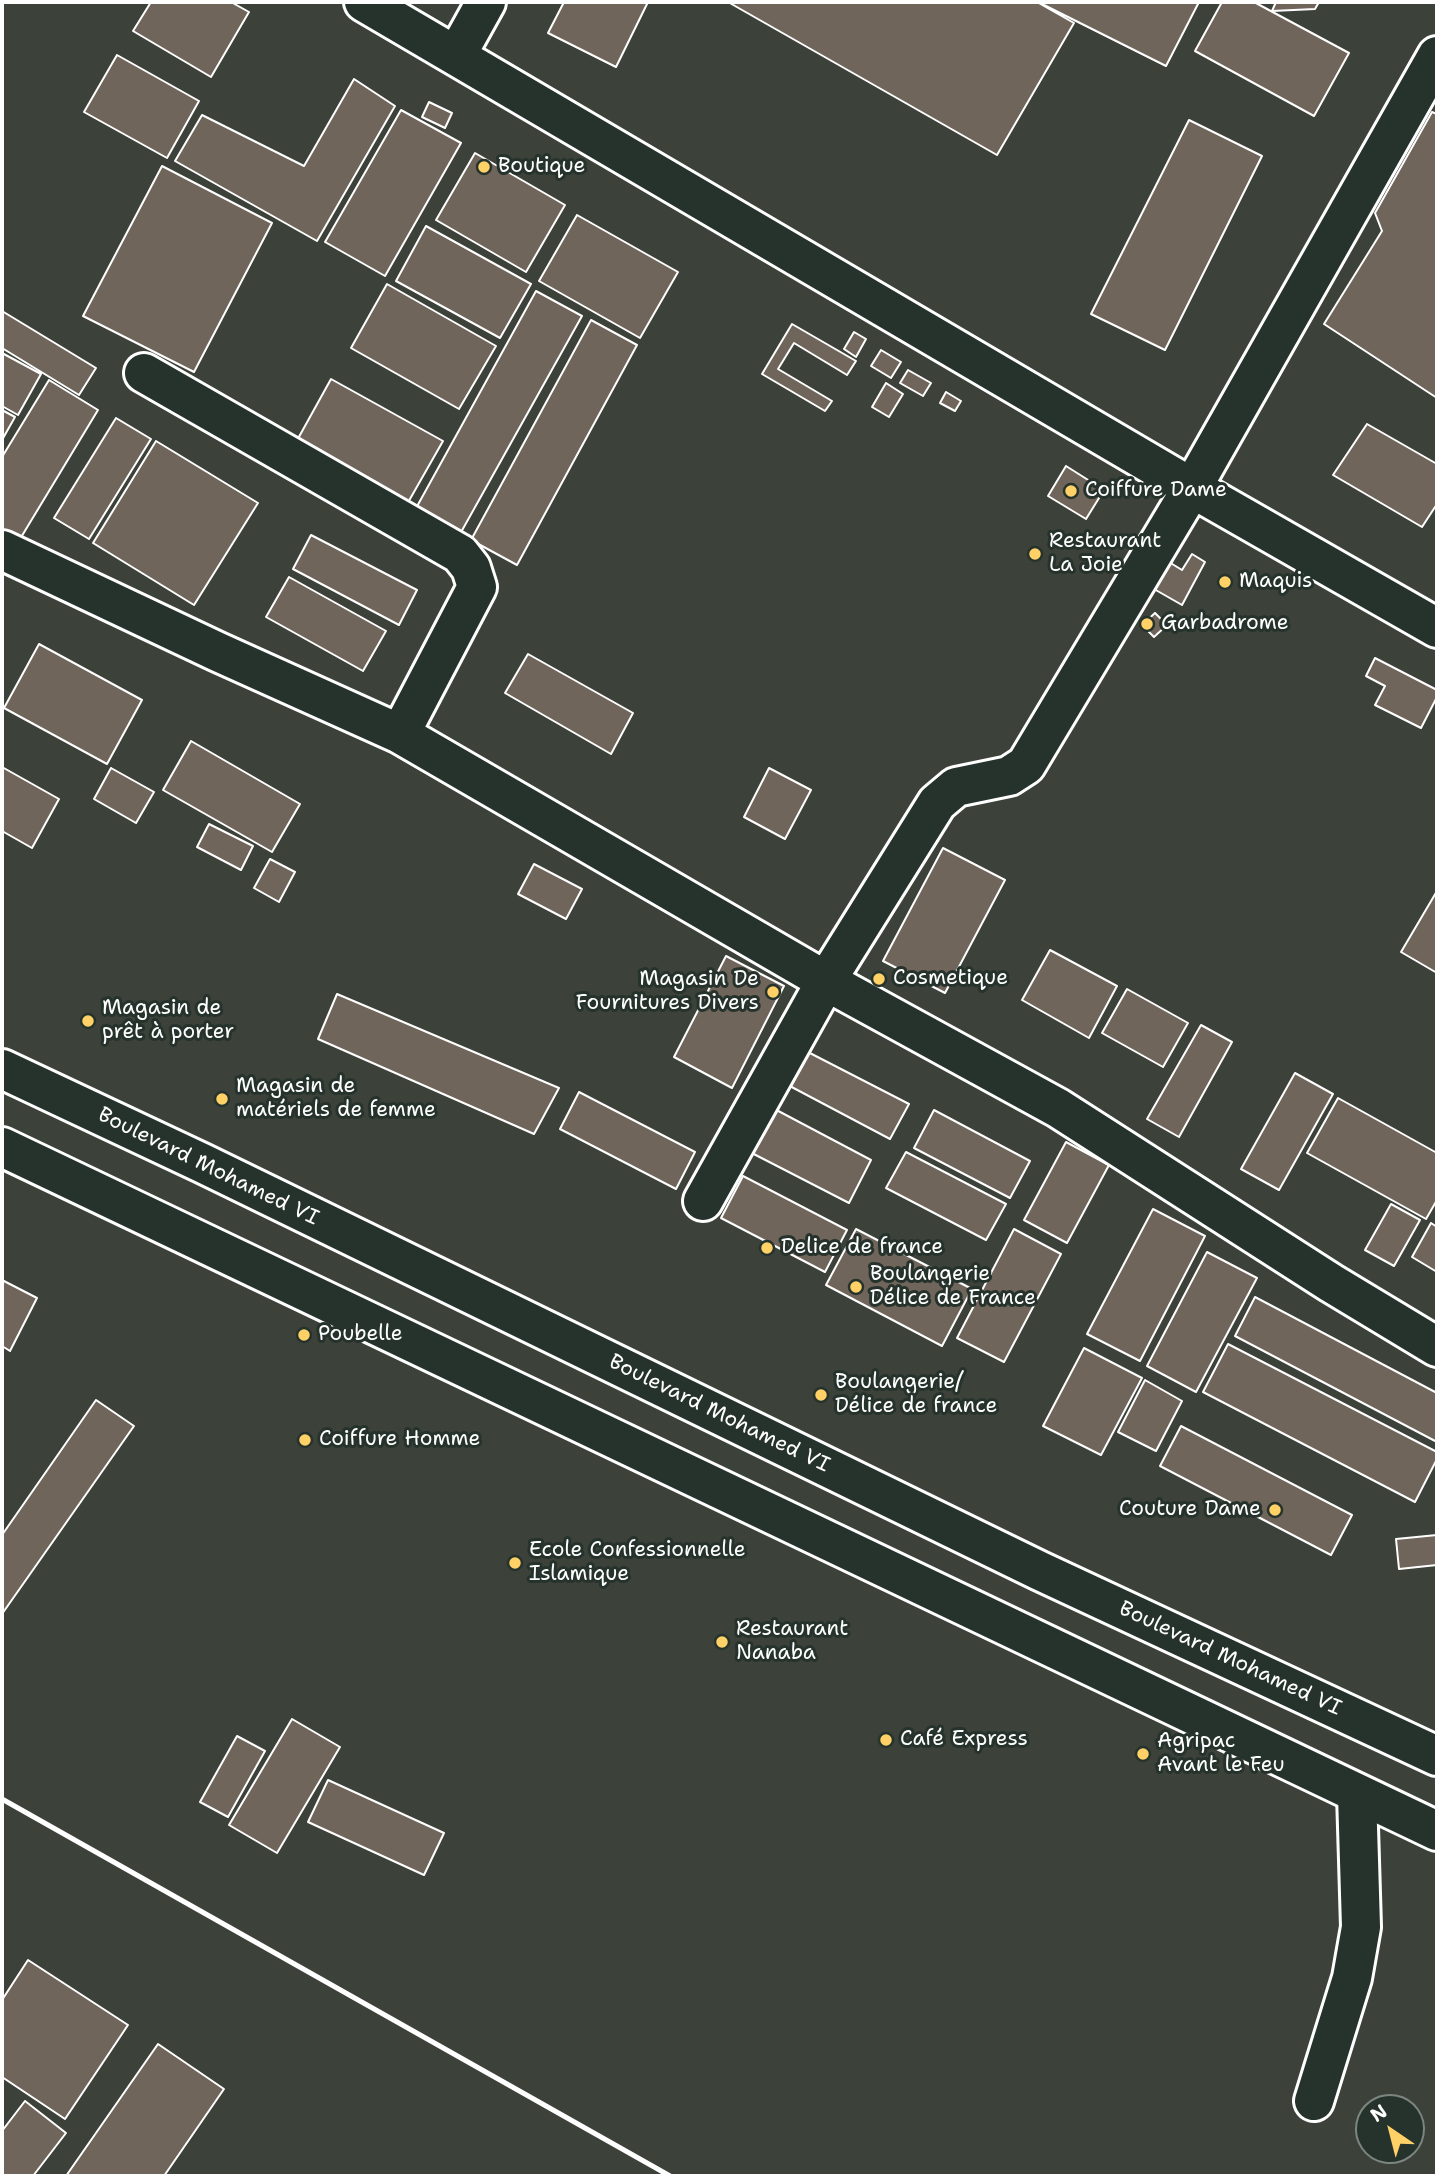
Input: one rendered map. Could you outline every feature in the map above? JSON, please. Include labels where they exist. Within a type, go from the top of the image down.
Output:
[{"type":"street","points":[[364,2],[1192,488],[1437,628]]},
{"type":"street","points":[[456,56],[486,2]]},
{"type":"street","points":[[703,1201],[826,981],[937,803],[956,787],[1009,776],[1026,765],[1192,488],[1437,56]]},
{"type":"street","points":[[144,373],[460,554],[471,568],[477,587],[400,734]]},
{"type":"street","points":[[2,550],[205,647],[400,734],[826,981],[1058,1108],[1331,1283],[1437,1347]]},
{"type":"street","name":"Boulevard Mohamed VI","points":[[2,1069],[202,1163],[1040,1571],[1437,1756]]},
{"type":"street","points":[[2,1147],[1437,1832]]},
{"type":"street","points":[[1314,2101],[1352,1978],[1361,1927],[1357,1794]]},
{"type":"building","points":[[151,2],[231,2],[249,12],[211,77],[133,31]]},
{"type":"building","points":[[564,2],[648,2],[616,67],[548,33]]},
{"type":"building","points":[[728,2],[1037,2],[1074,23],[997,155]]},
{"type":"building","points":[[1038,2],[1199,2],[1166,66]]},
{"type":"building","points":[[1222,2],[1254,2],[1349,53],[1314,116],[1195,51]]},
{"type":"building","points":[[1276,2],[1319,2],[1315,9],[1272,11]]},
{"type":"building","points":[[117,55],[199,101],[167,158],[84,112]]},
{"type":"building","points":[[354,79],[395,106],[317,241],[175,161],[202,115],[304,166]]},
{"type":"building","points":[[429,102],[452,113],[445,128],[422,117]]},
{"type":"building","points":[[401,110],[461,143],[385,276],[325,242]]},
{"type":"building","points":[[1432,112],[1437,114],[1437,398],[1324,324],[1382,231],[1375,213]]},
{"type":"building","points":[[1189,120],[1262,156],[1165,350],[1091,314]]},
{"type":"building","points":[[475,153],[565,205],[526,272],[436,220]]},
{"type":"building","points":[[162,166],[272,223],[194,372],[83,316]]},
{"type":"building","points":[[577,215],[678,272],[640,338],[539,281]]},
{"type":"building","points":[[426,226],[531,284],[500,338],[396,281]]},
{"type":"building","points":[[387,284],[496,346],[459,409],[351,348]]},
{"type":"building","points":[[536,291],[582,316],[460,534],[415,510]]},
{"type":"building","points":[[2,311],[96,368],[79,395],[2,348]]},
{"type":"building","points":[[591,320],[637,345],[517,565],[471,540]]},
{"type":"building","points":[[792,324],[856,361],[847,375],[794,343],[778,369],[832,401],[825,411],[762,374]]},
{"type":"building","points":[[854,332],[866,339],[856,357],[844,349]]},
{"type":"building","points":[[881,350],[901,362],[891,378],[871,366]]},
{"type":"building","points":[[2,353],[41,374],[18,415],[2,406]]},
{"type":"building","points":[[908,370],[931,383],[923,396],[900,383]]},
{"type":"building","points":[[331,379],[443,441],[406,506],[295,444]]},
{"type":"building","points":[[49,380],[98,410],[17,544],[2,534],[2,457]]},
{"type":"building","points":[[886,383],[903,394],[889,417],[872,407]]},
{"type":"building","points":[[946,392],[961,401],[955,411],[940,403]]},
{"type":"building","points":[[2,410],[15,417],[2,440]]},
{"type":"building","points":[[116,418],[151,439],[89,539],[54,518]]},
{"type":"building","points":[[1367,424],[1437,464],[1437,504],[1422,527],[1333,475]]},
{"type":"building","points":[[156,441],[258,503],[194,605],[93,543]]},
{"type":"building","points":[[1066,466],[1104,490],[1086,519],[1048,496]]},
{"type":"building","points":[[311,535],[417,590],[399,625],[293,569]]},
{"type":"building","points":[[1192,554],[1205,562],[1182,605],[1154,589],[1169,562],[1182,570]]},
{"type":"building","points":[[289,577],[386,631],[363,671],[266,617]]},
{"type":"building","points":[[1155,613],[1167,625],[1154,637],[1142,625]]},
{"type":"building","points":[[39,644],[142,700],[107,764],[4,708]]},
{"type":"building","points":[[528,654],[633,713],[611,754],[505,693]]},
{"type":"building","points":[[1375,658],[1437,690],[1437,697],[1421,728],[1375,705],[1385,686],[1366,676]]},
{"type":"building","points":[[191,741],[300,804],[272,852],[163,790]]},
{"type":"building","points":[[2,767],[59,799],[32,848],[2,831]]},
{"type":"building","points":[[111,768],[154,792],[136,823],[94,799]]},
{"type":"building","points":[[769,768],[811,790],[785,839],[744,817]]},
{"type":"building","points":[[209,824],[253,846],[241,870],[197,847]]},
{"type":"building","points":[[943,848],[1005,880],[945,993],[883,961]]},
{"type":"building","points":[[270,859],[295,872],[279,902],[254,888]]},
{"type":"building","points":[[534,864],[582,889],[566,919],[518,894]]},
{"type":"building","points":[[1437,891],[1437,973],[1401,952]]},
{"type":"building","points":[[1050,950],[1117,986],[1089,1038],[1022,1000]]},
{"type":"building","points":[[726,956],[784,986],[732,1088],[674,1057]]},
{"type":"building","points":[[1127,989],[1188,1023],[1163,1067],[1102,1033]]},
{"type":"building","points":[[337,994],[559,1088],[534,1134],[318,1039]]},
{"type":"building","points":[[1201,1025],[1232,1042],[1179,1137],[1147,1119]]},
{"type":"building","points":[[804,1050],[909,1104],[890,1139],[786,1084]]},
{"type":"building","points":[[1295,1073],[1333,1094],[1279,1190],[1241,1169]]},
{"type":"building","points":[[579,1092],[695,1152],[676,1189],[560,1129]]},
{"type":"building","points":[[1338,1098],[1437,1153],[1437,1200],[1426,1219],[1307,1153]]},
{"type":"building","points":[[767,1105],[871,1160],[849,1203],[744,1149]]},
{"type":"building","points":[[934,1110],[1030,1161],[1010,1198],[914,1148]]},
{"type":"building","points":[[1066,1142],[1109,1165],[1067,1243],[1024,1220]]},
{"type":"building","points":[[906,1152],[1006,1204],[986,1240],[886,1188]]},
{"type":"building","points":[[743,1176],[847,1230],[825,1272],[721,1218]]},
{"type":"building","points":[[1391,1204],[1420,1220],[1394,1266],[1365,1250]]},
{"type":"building","points":[[1153,1209],[1205,1236],[1140,1361],[1087,1334]]},
{"type":"building","points":[[1431,1223],[1437,1227],[1437,1272],[1412,1257]]},
{"type":"building","points":[[856,1229],[972,1289],[942,1346],[826,1285]]},
{"type":"building","points":[[1014,1229],[1061,1254],[1004,1362],[957,1338]]},
{"type":"building","points":[[1207,1252],[1257,1278],[1196,1392],[1147,1366]]},
{"type":"building","points":[[2,1280],[37,1298],[10,1351],[2,1346]]},
{"type":"building","points":[[1255,1297],[1437,1393],[1437,1442],[1235,1336]]},
{"type":"building","points":[[1228,1344],[1437,1452],[1437,1459],[1415,1502],[1203,1392]]},
{"type":"building","points":[[1084,1348],[1142,1378],[1101,1455],[1043,1426]]},
{"type":"building","points":[[1145,1380],[1182,1401],[1156,1451],[1118,1432]]},
{"type":"building","points":[[96,1400],[134,1426],[2,1614],[2,1535]]},
{"type":"building","points":[[1181,1426],[1352,1515],[1331,1555],[1160,1466]]},
{"type":"building","points":[[1437,1535],[1437,1565],[1399,1569],[1396,1539]]},
{"type":"building","points":[[292,1719],[340,1747],[277,1853],[229,1825]]},
{"type":"building","points":[[237,1736],[265,1751],[228,1817],[200,1802]]},
{"type":"building","points":[[328,1780],[444,1833],[424,1875],[308,1822]]},
{"type":"building","points":[[28,1960],[128,2025],[65,2119],[2,2077],[2,2000]]},
{"type":"building","points":[[158,2044],[224,2089],[164,2176],[66,2176]]},
{"type":"building","points":[[25,2101],[66,2133],[33,2176],[2,2176],[2,2131]]},
{"type":"railway","points":[[2,1799],[670,2176]]},
{"type":"place","name":"Boutique","points":[[484,167]]},
{"type":"place","name":"Coiffure Dame","points":[[1071,491]]},
{"type":"place","name":"Restaurant La Joie","points":[[1035,554]]},
{"type":"place","name":"Maquis","points":[[1225,582]]},
{"type":"place","name":"Garbadrome","points":[[1147,624]]},
{"type":"place","name":"Cosmetique","points":[[879,979]]},
{"type":"place","name":"Magasin De Fournitures Divers","points":[[773,992]]},
{"type":"place","name":"Magasin de prêt à porter","points":[[88,1021]]},
{"type":"place","name":"Magasin de matériels de femme","points":[[222,1099]]},
{"type":"place","name":"Delice de france","points":[[767,1248]]},
{"type":"place","name":"Boulangerie Délice de France","points":[[856,1287]]},
{"type":"place","name":"Poubelle","points":[[304,1335]]},
{"type":"place","name":"Boulangerie/ Délice de france","points":[[821,1395]]},
{"type":"place","name":"Coiffure Homme","points":[[305,1440]]},
{"type":"place","name":"Couture Dame","points":[[1275,1510]]},
{"type":"place","name":"Ecole Confessionnelle Islamique","points":[[515,1563]]},
{"type":"place","name":"Restaurant Nanaba","points":[[722,1642]]},
{"type":"place","name":"Café Express","points":[[886,1740]]},
{"type":"place","name":"Agripac Avant le Feu","points":[[1143,1754]]}]
